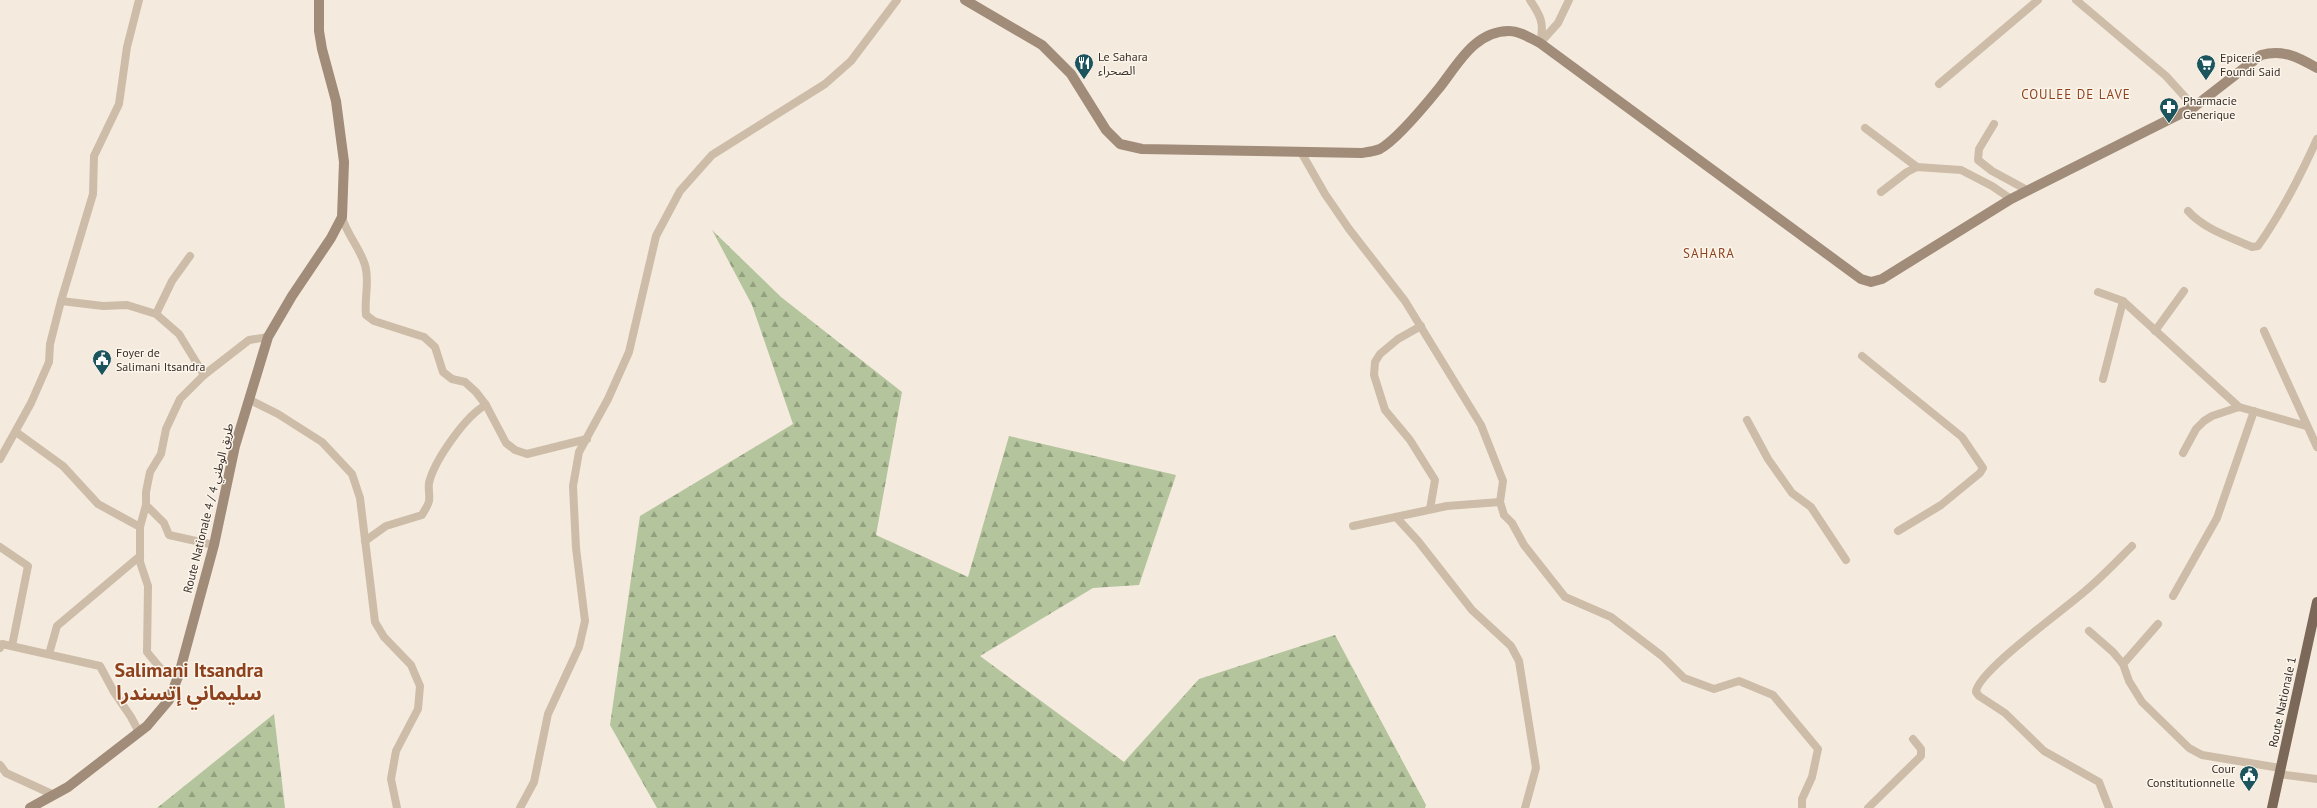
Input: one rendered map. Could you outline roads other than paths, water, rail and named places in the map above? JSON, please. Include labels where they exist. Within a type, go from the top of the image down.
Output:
[{"type":"main road","name":"Route Nationale 4 / طريق الوطني 4","points":[[30,808],[68,787],[148,726],[169,700],[179,674],[214,545],[235,446],[268,337],[292,296],[331,238],[342,217],[344,162],[336,101],[322,49],[319,31],[320,0]]},
{"type":"main road","points":[[965,0],[1042,45],[1071,74],[1106,130],[1120,144],[1142,148],[1362,153],[1380,149],[1401,131],[1429,100],[1466,53],[1480,39],[1509,31],[1521,33],[1540,43],[1861,279],[1870,282],[1882,279],[2027,190],[2194,107],[2261,55],[2272,52],[2290,54],[2317,68]]},
{"type":"main road","name":"Route Nationale 1","points":[[2272,808],[2317,602]]},
{"type":"street","points":[[0,459],[16,432],[44,375],[61,301],[93,194],[94,156],[119,104],[127,47],[139,0]]},
{"type":"street","points":[[520,808],[534,782],[548,714],[579,647],[585,621],[576,548],[573,486],[580,452],[608,399],[629,352],[656,236],[680,191],[712,156],[825,84],[850,61],[897,0]]},
{"type":"street","points":[[1530,0],[1539,13],[1543,29],[1540,43]]},
{"type":"street","points":[[1540,43],[1558,23],[1569,0]]},
{"type":"street","points":[[1939,84],[2038,0]]},
{"type":"street","points":[[2076,0],[2166,76],[2194,107]]},
{"type":"street","points":[[1994,124],[1979,149],[1978,160],[1992,171],[2027,190]]},
{"type":"street","points":[[1865,128],[1917,167]]},
{"type":"street","points":[[2188,211],[2196,220],[2207,226],[2252,247],[2258,246],[2287,203],[2317,139]]},
{"type":"street","points":[[1301,152],[1325,194],[1349,229],[1405,301],[1481,425],[1503,481],[1500,502],[1504,515],[1512,523],[1524,545],[1565,597],[1611,617],[1662,656],[1684,678],[1714,689],[1739,681],[1774,695],[1818,749],[1812,777],[1802,799],[1802,808]]},
{"type":"street","points":[[1881,192],[1907,172],[1917,167],[1961,170],[1992,186],[2011,199]]},
{"type":"street","points":[[342,217],[345,229],[365,264],[368,278],[365,300],[366,314],[374,321],[424,337],[435,347],[443,372],[452,379],[465,382],[486,405],[506,443],[515,450],[527,454],[587,439]]},
{"type":"street","points":[[156,314],[172,281],[190,256]]},
{"type":"street","points":[[2155,331],[2184,291]]},
{"type":"street","points":[[2098,292],[2123,301],[2239,407],[2306,426]]},
{"type":"street","points":[[61,301],[103,306],[127,305],[156,314],[179,334],[204,375]]},
{"type":"street","points":[[2103,379],[2123,301]]},
{"type":"street","points":[[1421,326],[1398,339],[1380,354],[1375,362],[1374,375],[1385,410],[1410,440],[1435,480],[1430,510]]},
{"type":"street","points":[[2264,331],[2306,426],[2317,447]]},
{"type":"street","points":[[179,674],[161,669],[147,652],[148,586],[140,562],[140,527],[146,505],[146,492],[150,472],[161,454],[166,429],[180,399],[204,375],[249,340],[268,337]]},
{"type":"street","points":[[1862,356],[1962,437],[1983,468],[1980,473],[1941,505],[1898,531]]},
{"type":"street","points":[[250,400],[278,414],[322,442],[352,474],[360,498],[375,622],[384,637],[411,665],[420,686],[418,709],[396,751],[391,779],[397,808]]},
{"type":"street","points":[[365,541],[386,526],[422,515],[429,502],[429,482],[454,436],[476,410],[486,405]]},
{"type":"street","points":[[2183,453],[2196,429],[2204,421],[2212,416],[2239,407]]},
{"type":"street","points":[[2173,596],[2217,518],[2254,411]]},
{"type":"street","points":[[1747,420],[1768,459],[1792,492],[1811,506],[1846,560]]},
{"type":"street","points":[[16,432],[63,466],[98,504],[140,527]]},
{"type":"street","points":[[1354,526],[1447,506],[1500,502]]},
{"type":"street","points":[[146,505],[164,523],[169,535],[214,545]]},
{"type":"street","points":[[1396,518],[1422,547],[1472,610],[1511,646],[1519,661],[1536,768],[1525,808]]},
{"type":"street","points":[[2109,808],[2103,789],[2099,782],[2044,751],[2005,712],[1979,696],[1976,692],[1976,687],[1993,669],[2045,623],[2085,592],[2132,546]]},
{"type":"street","points":[[0,547],[28,566],[12,646]]},
{"type":"street","points":[[49,654],[57,626],[140,556]]},
{"type":"street","points":[[2124,664],[2158,624]]},
{"type":"street","points":[[2089,632],[2113,652],[2124,664],[2129,681],[2142,702],[2189,748],[2202,755],[2317,779]]},
{"type":"street","points":[[0,648],[2,644],[100,666],[139,732]]},
{"type":"street","points":[[1868,808],[1921,756],[1921,749],[1913,739]]},
{"type":"street","points":[[0,766],[6,772],[54,795]]},
{"type":"place","name":"Le Sahara الصحراء","points":[[1084,80]]},
{"type":"place","name":"Epicerie Foundi Said","points":[[2206,81]]},
{"type":"place","name":"Pharmacie Generique","points":[[2169,124]]},
{"type":"place","name":"Foyer de Salimani Itsandra","points":[[102,376]]},
{"type":"place","name":"Cour Constitutionnelle","points":[[2249,792]]},
{"type":"district","name":"COULEE DE LAVE","points":[[2076,94]]},
{"type":"district","name":"SAHARA","points":[[1709,253]]},
{"type":"district","name":"Salimani Itsandra سليماني إتسندرا","points":[[189,682]]}]
